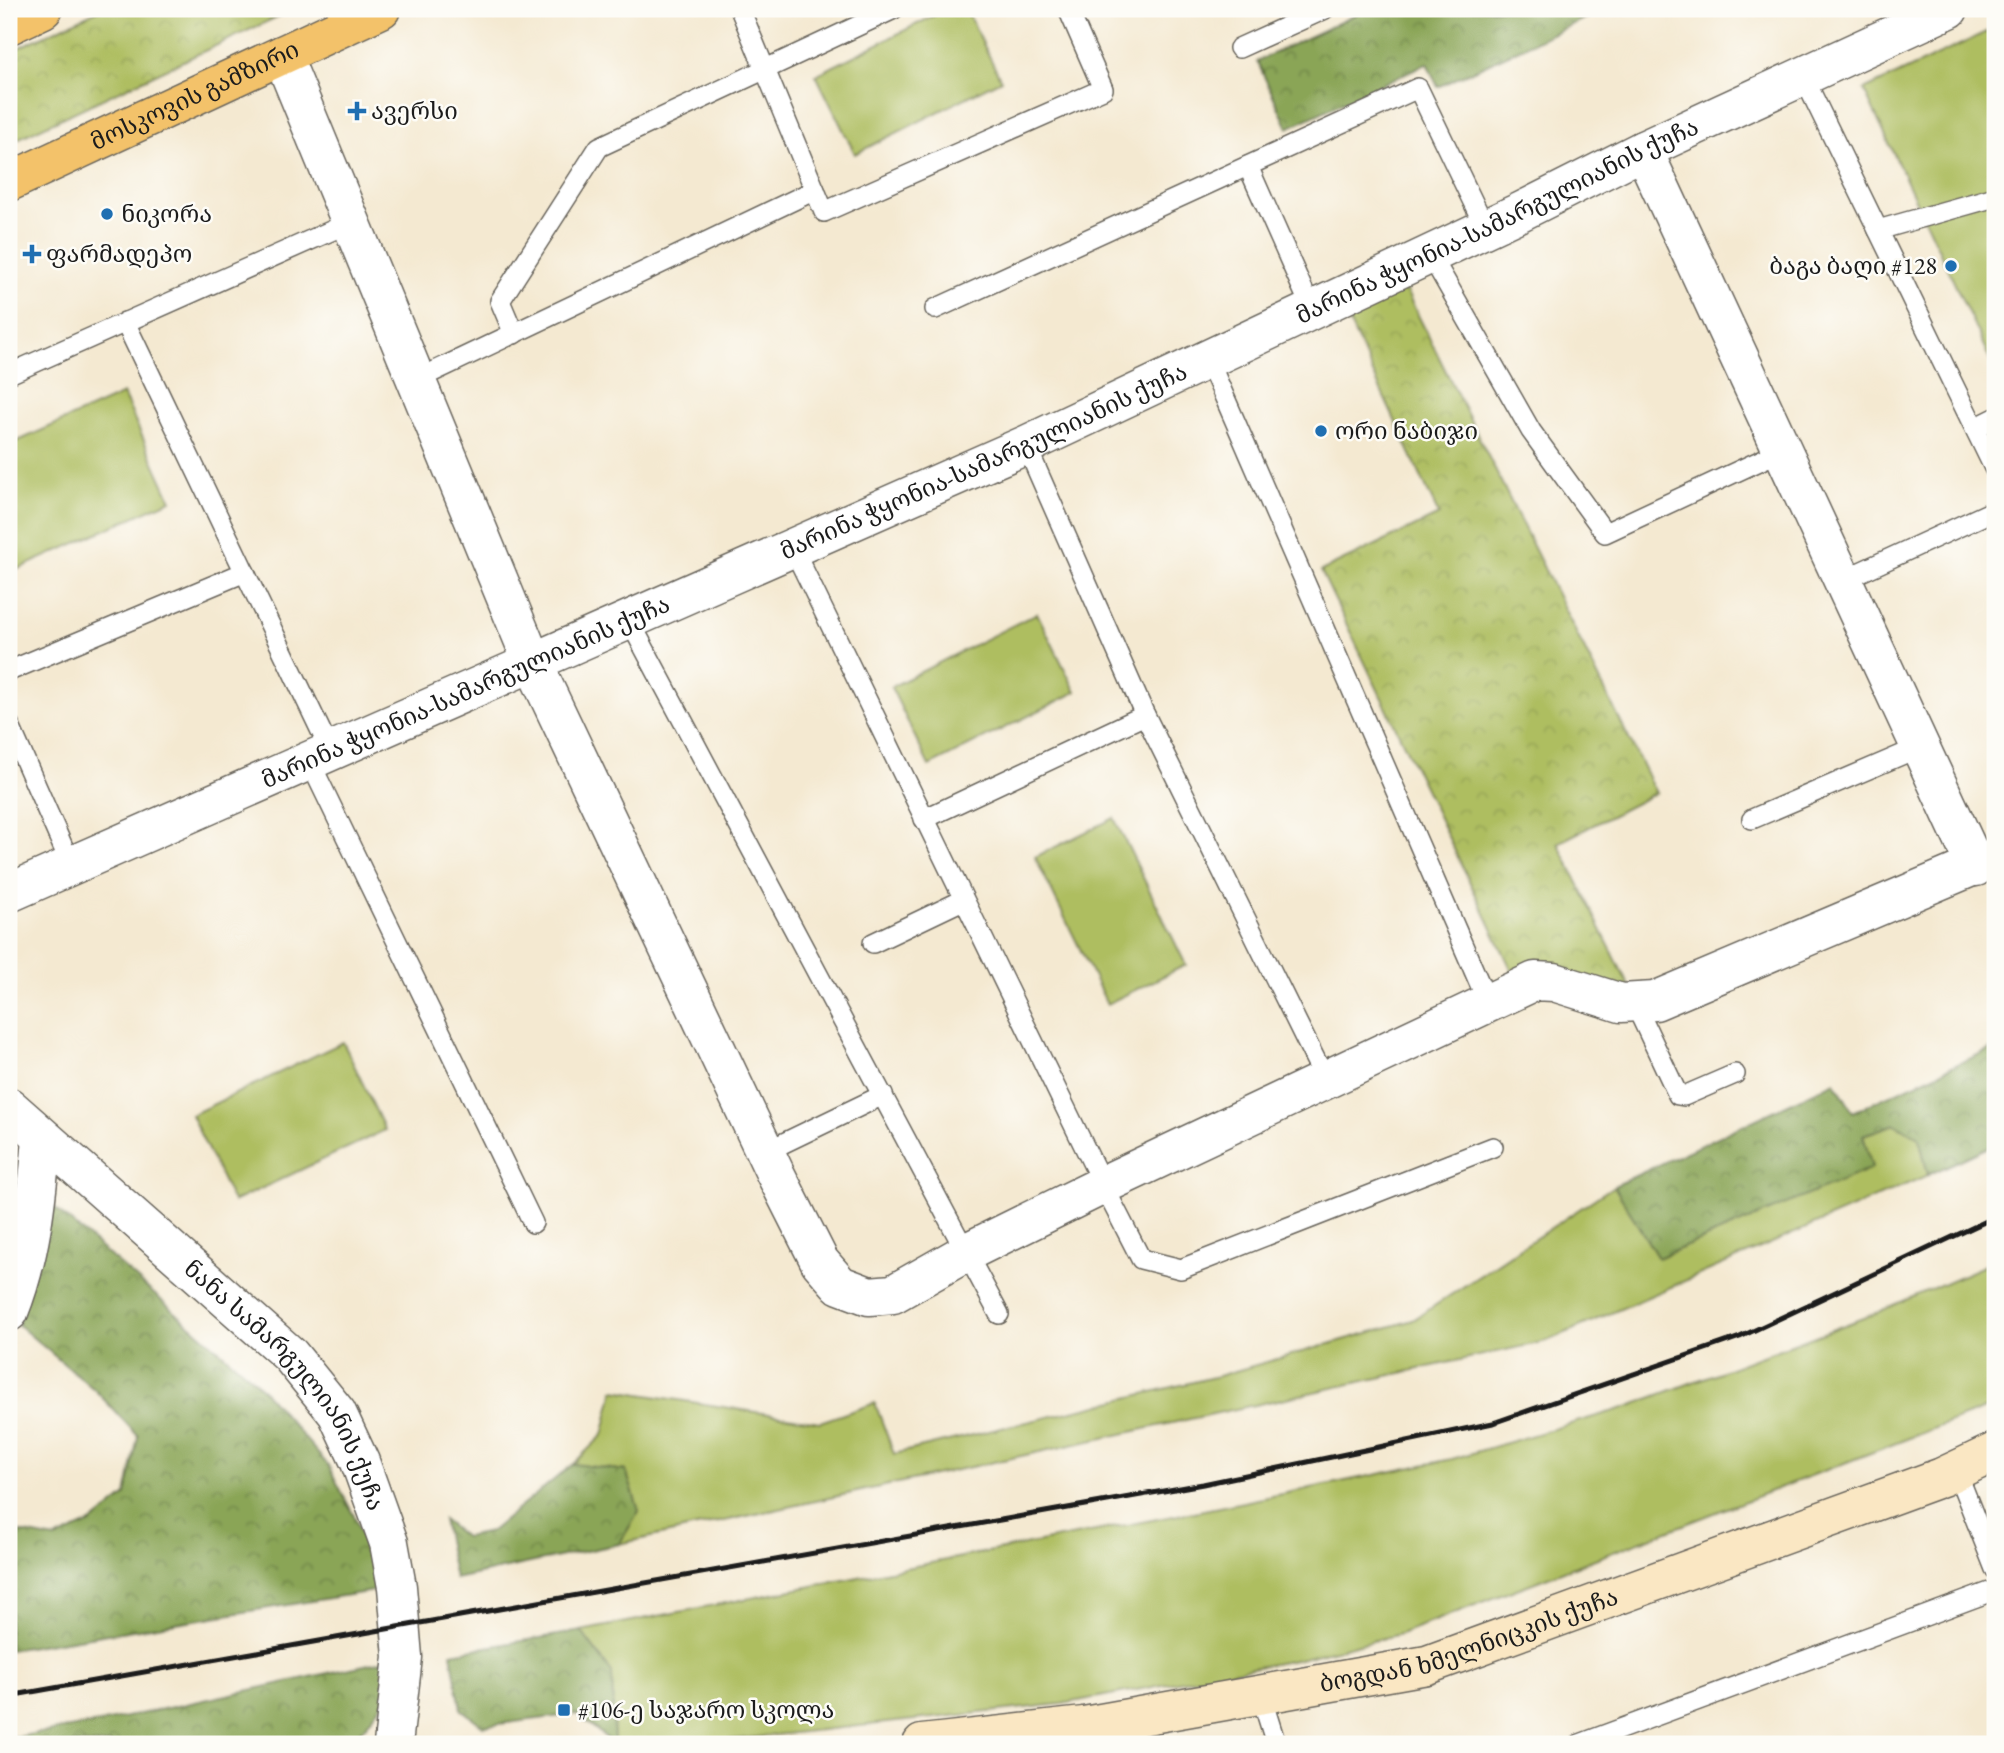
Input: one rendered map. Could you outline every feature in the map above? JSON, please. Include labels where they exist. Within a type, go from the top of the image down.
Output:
[{"type":"main road","points":[[9,25],[43,9]]},
{"type":"main road","name":"მოსკოვის გამზირი","points":[[9,182],[381,9]]},
{"type":"main road","name":"ბოგდან ხმელნიცკის ქუჩა","points":[[922,1744],[1084,1726],[1427,1665],[1956,1470],[1995,1451]]},
{"type":"street","name":"მარინა ჭყონია-სამარგულიანის ქუჩა","points":[[9,893],[628,618],[1026,445],[1486,229],[1643,150],[1949,9]]},
{"type":"street","points":[[282,55],[533,661],[765,1152],[820,1262],[840,1285],[869,1296],[893,1294],[967,1252],[1102,1185],[1535,981],[1554,982],[1621,1003],[1655,1002],[1986,862],[1920,747],[1643,150]]},
{"type":"street","name":"ნანა სამარგულიანის ქუჩა","points":[[9,1108],[290,1355],[337,1413],[360,1462],[389,1542],[397,1587],[403,1657],[393,1744]]},
{"type":"street","points":[[9,1312],[22,1280],[37,1201],[42,1138]]},
{"type":"lane","points":[[740,9],[824,212],[1103,89],[1068,9]]},
{"type":"lane","points":[[514,334],[500,302],[599,147],[894,9]]},
{"type":"lane","points":[[1240,48],[1325,9]]},
{"type":"lane","points":[[1803,76],[1995,470]]},
{"type":"lane","points":[[935,309],[1418,88],[1486,229]]},
{"type":"lane","points":[[1248,166],[1312,310]]},
{"type":"lane","points":[[416,380],[815,190]]},
{"type":"lane","points":[[1878,230],[1995,197]]},
{"type":"lane","points":[[9,374],[351,222]]},
{"type":"lane","points":[[1430,254],[1531,431],[1605,533],[1783,450]]},
{"type":"lane","points":[[125,322],[245,572],[319,755],[533,1223]]},
{"type":"lane","points":[[1208,359],[1488,1003]]},
{"type":"lane","points":[[1975,428],[1995,418]]},
{"type":"lane","points":[[1026,445],[1145,715],[1326,1081]]},
{"type":"lane","points":[[1843,580],[1995,510]]},
{"type":"lane","points":[[792,546],[1102,1185],[1141,1259],[1181,1269],[1493,1147]]},
{"type":"lane","points":[[9,671],[245,572]]},
{"type":"lane","points":[[628,618],[999,1314]]},
{"type":"lane","points":[[925,819],[1145,715]]},
{"type":"lane","points":[[9,724],[71,865]]},
{"type":"lane","points":[[1752,819],[1920,747]]},
{"type":"lane","points":[[873,943],[964,900]]},
{"type":"lane","points":[[1634,1002],[1678,1095],[1684,1096],[1735,1074]]},
{"type":"lane","points":[[765,1152],[883,1095]]},
{"type":"lane","points":[[1956,1470],[1995,1569]]},
{"type":"lane","points":[[1580,1744],[1995,1590]]},
{"type":"lane","points":[[1261,1696],[1276,1744]]},
{"type":"green space","points":[[101,9],[294,9],[9,143],[9,52]]},
{"type":"green space","points":[[947,9],[966,9],[1001,80],[855,154],[816,75]]},
{"type":"green space","points":[[1368,9],[1605,9],[1438,87],[1427,63],[1288,128],[1257,61]]},
{"type":"green space","points":[[1995,28],[1995,370],[1864,90]]},
{"type":"green space","points":[[1400,279],[1656,793],[1558,843],[1631,990],[1517,981],[1321,571],[1439,515],[1343,309]]},
{"type":"green space","points":[[123,394],[171,500],[16,570],[9,553],[9,445]]},
{"type":"green space","points":[[1037,613],[1076,692],[929,766],[891,687]]},
{"type":"green space","points":[[1114,818],[1186,965],[1107,1004],[1035,857]]},
{"type":"green space","points":[[343,1042],[385,1130],[233,1202],[191,1115]]},
{"type":"green space","points":[[1995,1047],[1995,1144],[1928,1175],[1919,1137],[1895,1124],[1863,1135],[1872,1168],[1658,1258],[1614,1186],[1835,1082],[1853,1112]]},
{"type":"green space","points":[[1895,1124],[1919,1137],[1928,1175],[1547,1341],[619,1544],[639,1511],[626,1471],[573,1464],[603,1435],[614,1390],[820,1422],[875,1403],[894,1454],[1218,1376],[1413,1320],[1614,1186],[1658,1258],[1872,1167],[1863,1135]]},
{"type":"green space","points":[[51,1205],[256,1382],[328,1465],[356,1520],[380,1590],[9,1650],[9,1530],[55,1539],[91,1523],[126,1495],[138,1436],[96,1391],[18,1325]]},
{"type":"green space","points":[[1995,1261],[1995,1405],[1400,1634],[1295,1660],[1062,1704],[701,1743],[614,1744],[612,1673],[581,1631],[1452,1459],[1624,1408],[1871,1315]]},
{"type":"green space","points":[[573,1464],[626,1471],[639,1511],[619,1544],[455,1579],[443,1520],[465,1537],[490,1532]]},
{"type":"green space","points":[[581,1631],[612,1673],[614,1744],[577,1714],[483,1726],[461,1709],[451,1653]]},
{"type":"green space","points":[[392,1659],[390,1686],[381,1706],[349,1744],[9,1744],[9,1738],[99,1723]]},
{"type":"railway","points":[[9,1696],[1203,1484],[1493,1423],[1740,1337],[1995,1217]]},
{"type":"place","name":"ავერსი","points":[[357,111]]},
{"type":"place","name":"ნიკორა","points":[[107,214]]},
{"type":"place","name":"ფარმადეპო","points":[[32,254]]},
{"type":"place","name":"ბაგა ბაღი #128","points":[[1951,266]]},
{"type":"place","name":"ორი ნაბიჯი","points":[[1321,431]]},
{"type":"place","name":"#106-ე საჯარო სკოლა","points":[[564,1710]]}]
